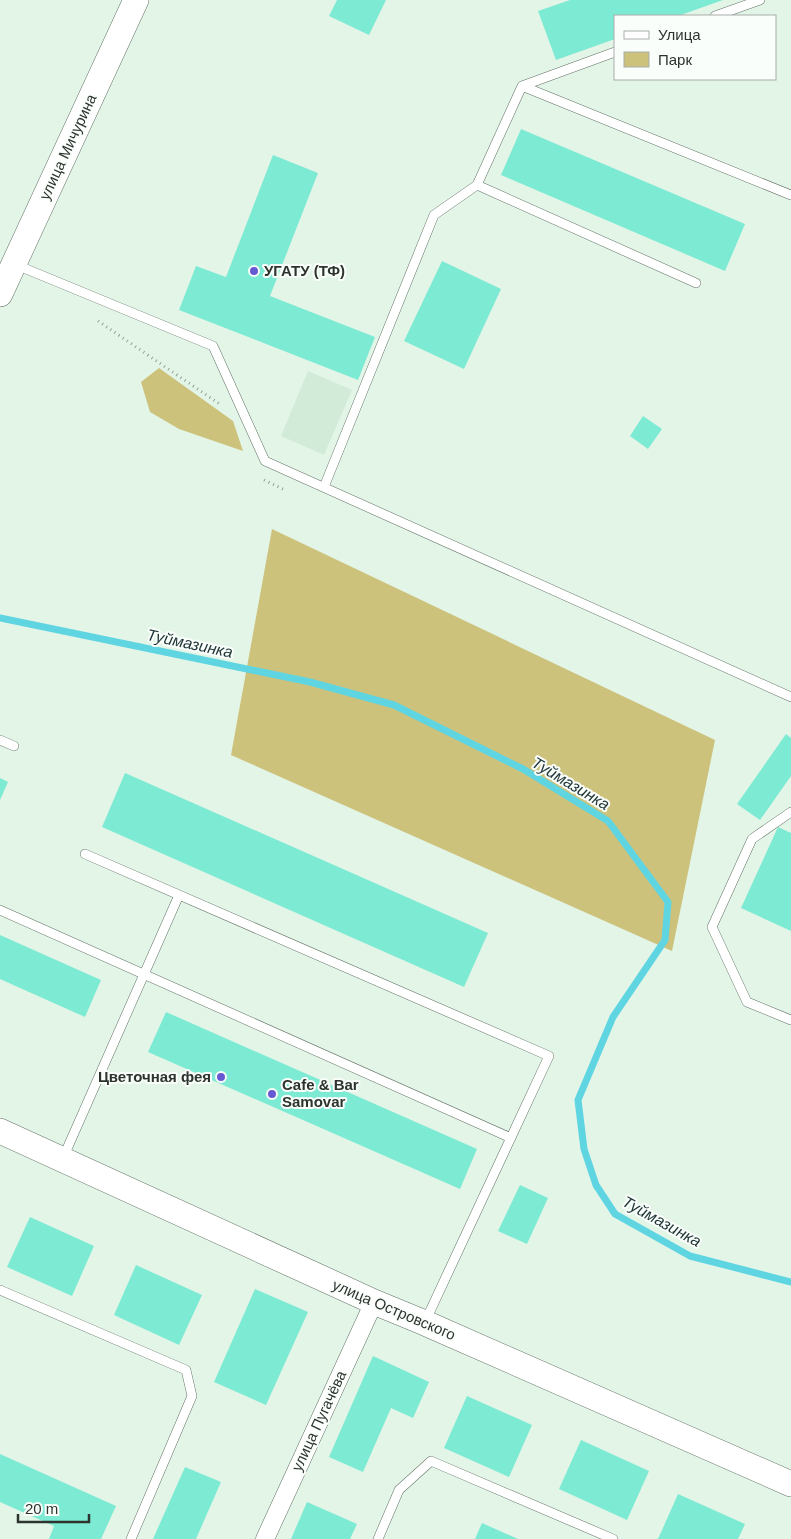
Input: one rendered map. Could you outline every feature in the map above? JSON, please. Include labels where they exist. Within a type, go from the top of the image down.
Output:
[{"type":"main road","name":"улица Мичурина","points":[[0,294],[136,0]]},
{"type":"main road","name":"улица Островского","points":[[0,1131],[374,1302],[791,1484]]},
{"type":"street","name":"улица Пугачёва","points":[[265,1539],[374,1302]]},
{"type":"lane","points":[[718,15],[760,0]]},
{"type":"lane","points":[[324,487],[434,216],[477,185],[522,86],[614,52]]},
{"type":"lane","points":[[522,86],[791,195]]},
{"type":"lane","points":[[477,185],[696,283]]},
{"type":"lane","points":[[14,264],[213,346],[265,461],[791,697]]},
{"type":"lane","points":[[0,740],[14,746]]},
{"type":"lane","points":[[791,812],[752,839],[712,927],[747,1002],[791,1020]]},
{"type":"lane","points":[[85,854],[549,1056],[425,1323]]},
{"type":"lane","points":[[63,1160],[179,895]]},
{"type":"lane","points":[[0,910],[511,1138]]},
{"type":"lane","points":[[0,1290],[186,1370],[192,1396],[131,1539]]},
{"type":"lane","points":[[378,1539],[399,1490],[431,1461],[613,1539]]},
{"type":"shaded area","points":[[308,371],[352,390],[324,455],[281,436]]},
{"type":"green space","points":[[159,368],[233,421],[243,451],[179,429],[150,412],[141,382]]},
{"type":"green space","points":[[272,529],[715,740],[672,951],[231,755]]},
{"type":"building","points":[[337,0],[386,0],[369,35],[329,16]]},
{"type":"building","points":[[570,0],[723,0],[681,15],[614,15],[614,39],[556,60],[538,11]]},
{"type":"building","points":[[521,129],[745,224],[725,271],[501,175]]},
{"type":"building","name":"УГАТУ (ТФ)","points":[[273,155],[318,173],[270,296],[375,337],[358,380],[179,310],[196,266],[226,277]]},
{"type":"building","points":[[442,261],[501,289],[464,369],[404,341]]},
{"type":"building","points":[[643,416],[662,429],[648,449],[630,436]]},
{"type":"building","points":[[786,734],[791,738],[791,776],[760,820],[737,804]]},
{"type":"building","points":[[125,773],[488,933],[464,987],[102,827]]},
{"type":"building","points":[[0,778],[8,782],[0,800]]},
{"type":"building","points":[[778,827],[791,833],[791,931],[741,908]]},
{"type":"building","points":[[0,935],[101,980],[85,1017],[0,979]]},
{"type":"building","points":[[166,1012],[477,1149],[460,1189],[148,1052]]},
{"type":"building","points":[[520,1185],[548,1198],[527,1244],[498,1231]]},
{"type":"building","points":[[30,1217],[94,1246],[72,1296],[7,1267]]},
{"type":"building","points":[[136,1265],[202,1295],[179,1345],[114,1315]]},
{"type":"building","points":[[255,1289],[308,1312],[266,1405],[214,1382]]},
{"type":"building","points":[[373,1356],[429,1382],[413,1418],[391,1408],[363,1472],[329,1457]]},
{"type":"building","points":[[467,1396],[532,1425],[509,1477],[444,1448]]},
{"type":"building","points":[[581,1440],[649,1471],[627,1520],[559,1489]]},
{"type":"building","points":[[0,1454],[116,1506],[101,1539],[49,1539],[54,1526],[0,1502]]},
{"type":"building","points":[[185,1467],[221,1482],[196,1539],[153,1539]]},
{"type":"building","points":[[678,1494],[745,1524],[738,1539],[658,1539]]},
{"type":"building","points":[[307,1502],[357,1524],[350,1539],[291,1539]]},
{"type":"building","points":[[482,1523],[518,1539],[475,1539]]},
{"type":"waterway","name":"Туймазинка","points":[[0,618],[310,682],[394,705],[523,769],[608,821],[668,902],[665,940],[613,1017],[578,1100],[584,1149],[596,1185],[615,1214],[690,1256],[791,1282]]},
{"type":"place","name":"УГАТУ (ТФ)","points":[[254,271]]},
{"type":"place","name":"Цветочная фея","points":[[221,1077]]},
{"type":"place","name":"Cafe & Bar Samovar","points":[[272,1094]]}]
